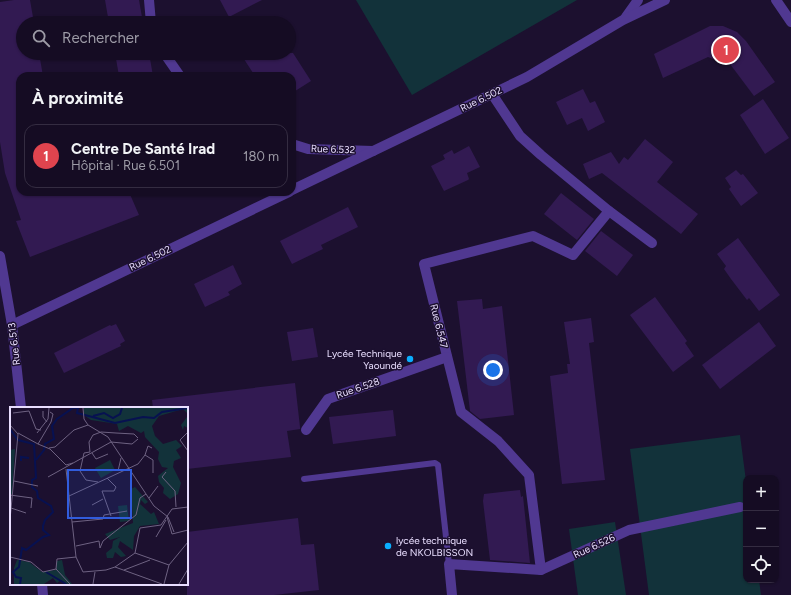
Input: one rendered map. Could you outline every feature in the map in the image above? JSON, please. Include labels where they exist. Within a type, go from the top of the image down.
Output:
[{"type":"street","points":[[149,0],[150,16]]},
{"type":"street","points":[[624,20],[638,0]]},
{"type":"street","name":"Rue 6.502","points":[[296,188],[527,77],[624,20],[665,0]]},
{"type":"street","points":[[776,0],[791,22]]},
{"type":"street","points":[[169,60],[177,72]]},
{"type":"street","points":[[492,94],[520,136],[609,211],[652,243]]},
{"type":"street","name":"Rue 6.532","points":[[296,145],[308,149],[375,151]]},
{"type":"street","name":"Rue 6.502","points":[[12,324],[281,196]]},
{"type":"street","name":"Rue 6.547","points":[[541,570],[530,475],[498,441],[461,412],[424,264],[533,236],[572,255],[609,211]]},
{"type":"street","name":"Rue 6.513","points":[[0,256],[12,324],[21,407]]},
{"type":"street","name":"Rue 6.528","points":[[306,430],[328,399],[447,357]]},
{"type":"street","name":"Rue 6.526","points":[[449,564],[541,570],[629,530],[740,507]]},
{"type":"street","points":[[449,564],[452,595]]},
{"type":"street","points":[[42,585],[44,595]]},
{"type":"lane","points":[[304,479],[432,463],[438,466],[449,564]]},
{"type":"green space","points":[[356,0],[577,0],[412,95]]},
{"type":"green space","points":[[740,435],[745,475],[743,475],[743,583],[759,583],[761,595],[649,595],[630,449]]},
{"type":"green space","points":[[615,522],[626,595],[578,595],[569,529]]},
{"type":"building","points":[[30,0],[33,16],[16,16],[16,60],[40,60],[42,72],[16,72],[16,196],[131,196],[139,215],[30,257],[16,221],[21,220],[5,173],[0,142],[0,2]]},
{"type":"building","points":[[105,0],[139,0],[142,16],[108,16]]},
{"type":"building","points":[[220,0],[262,0],[231,16],[228,16]]},
{"type":"building","points":[[710,26],[723,26],[737,32],[746,41],[775,82],[754,96],[727,60],[721,62],[708,57],[663,78],[654,54]]},
{"type":"building","points":[[296,58],[311,81],[296,90],[296,72],[252,72],[245,60],[296,60]]},
{"type":"building","points":[[116,60],[150,60],[152,72],[118,72]]},
{"type":"building","points":[[583,89],[590,103],[595,101],[605,122],[588,131],[582,118],[567,125],[556,102]]},
{"type":"building","points":[[763,99],[789,138],[765,154],[740,115]]},
{"type":"building","points":[[645,139],[673,162],[657,182],[698,214],[681,234],[602,173],[589,179],[583,164],[611,152],[619,164],[624,157],[628,160]]},
{"type":"building","points":[[469,146],[480,167],[467,173],[468,180],[444,191],[431,166],[445,159],[443,155],[452,150],[454,154]]},
{"type":"building","points":[[736,170],[741,175],[743,174],[758,193],[741,206],[729,189],[731,187],[725,178]]},
{"type":"building","points":[[561,193],[594,219],[577,240],[544,214]]},
{"type":"building","points":[[348,207],[358,227],[321,245],[323,249],[292,264],[280,241]]},
{"type":"building","points":[[601,231],[633,255],[617,276],[585,251]]},
{"type":"building","points":[[738,238],[780,295],[759,311],[749,298],[747,300],[731,279],[724,269],[726,266],[717,254]]},
{"type":"building","points":[[233,265],[242,284],[228,292],[230,295],[205,307],[194,284]]},
{"type":"building","points":[[655,297],[687,341],[685,343],[694,356],[673,372],[630,315]]},
{"type":"building","points":[[482,299],[483,309],[502,306],[514,415],[480,419],[470,411],[457,301]]},
{"type":"building","points":[[591,318],[594,342],[589,343],[605,480],[562,484],[550,376],[568,373],[567,364],[570,364],[564,322]]},
{"type":"building","points":[[759,322],[776,346],[720,389],[702,365]]},
{"type":"building","points":[[116,324],[125,341],[120,344],[121,346],[64,373],[54,353],[110,325]]},
{"type":"building","points":[[313,328],[318,357],[292,361],[287,332]]},
{"type":"building","points":[[295,383],[300,429],[287,431],[291,457],[188,469],[188,407],[153,407],[152,400]]},
{"type":"building","points":[[393,410],[396,436],[333,444],[329,417]]},
{"type":"building","points":[[520,490],[521,497],[523,496],[530,563],[490,560],[483,501],[484,494]]},
{"type":"building","points":[[298,518],[301,545],[314,544],[319,590],[274,595],[187,595],[188,532]]},
{"type":"place","name":"Centre De Santé Irad","points":[[726,50]]},
{"type":"place","name":"Lycée Technique Yaoundé","points":[[410,359]]},
{"type":"place","name":"lycée technique de NKOLBISSON","points":[[388,546]]}]
